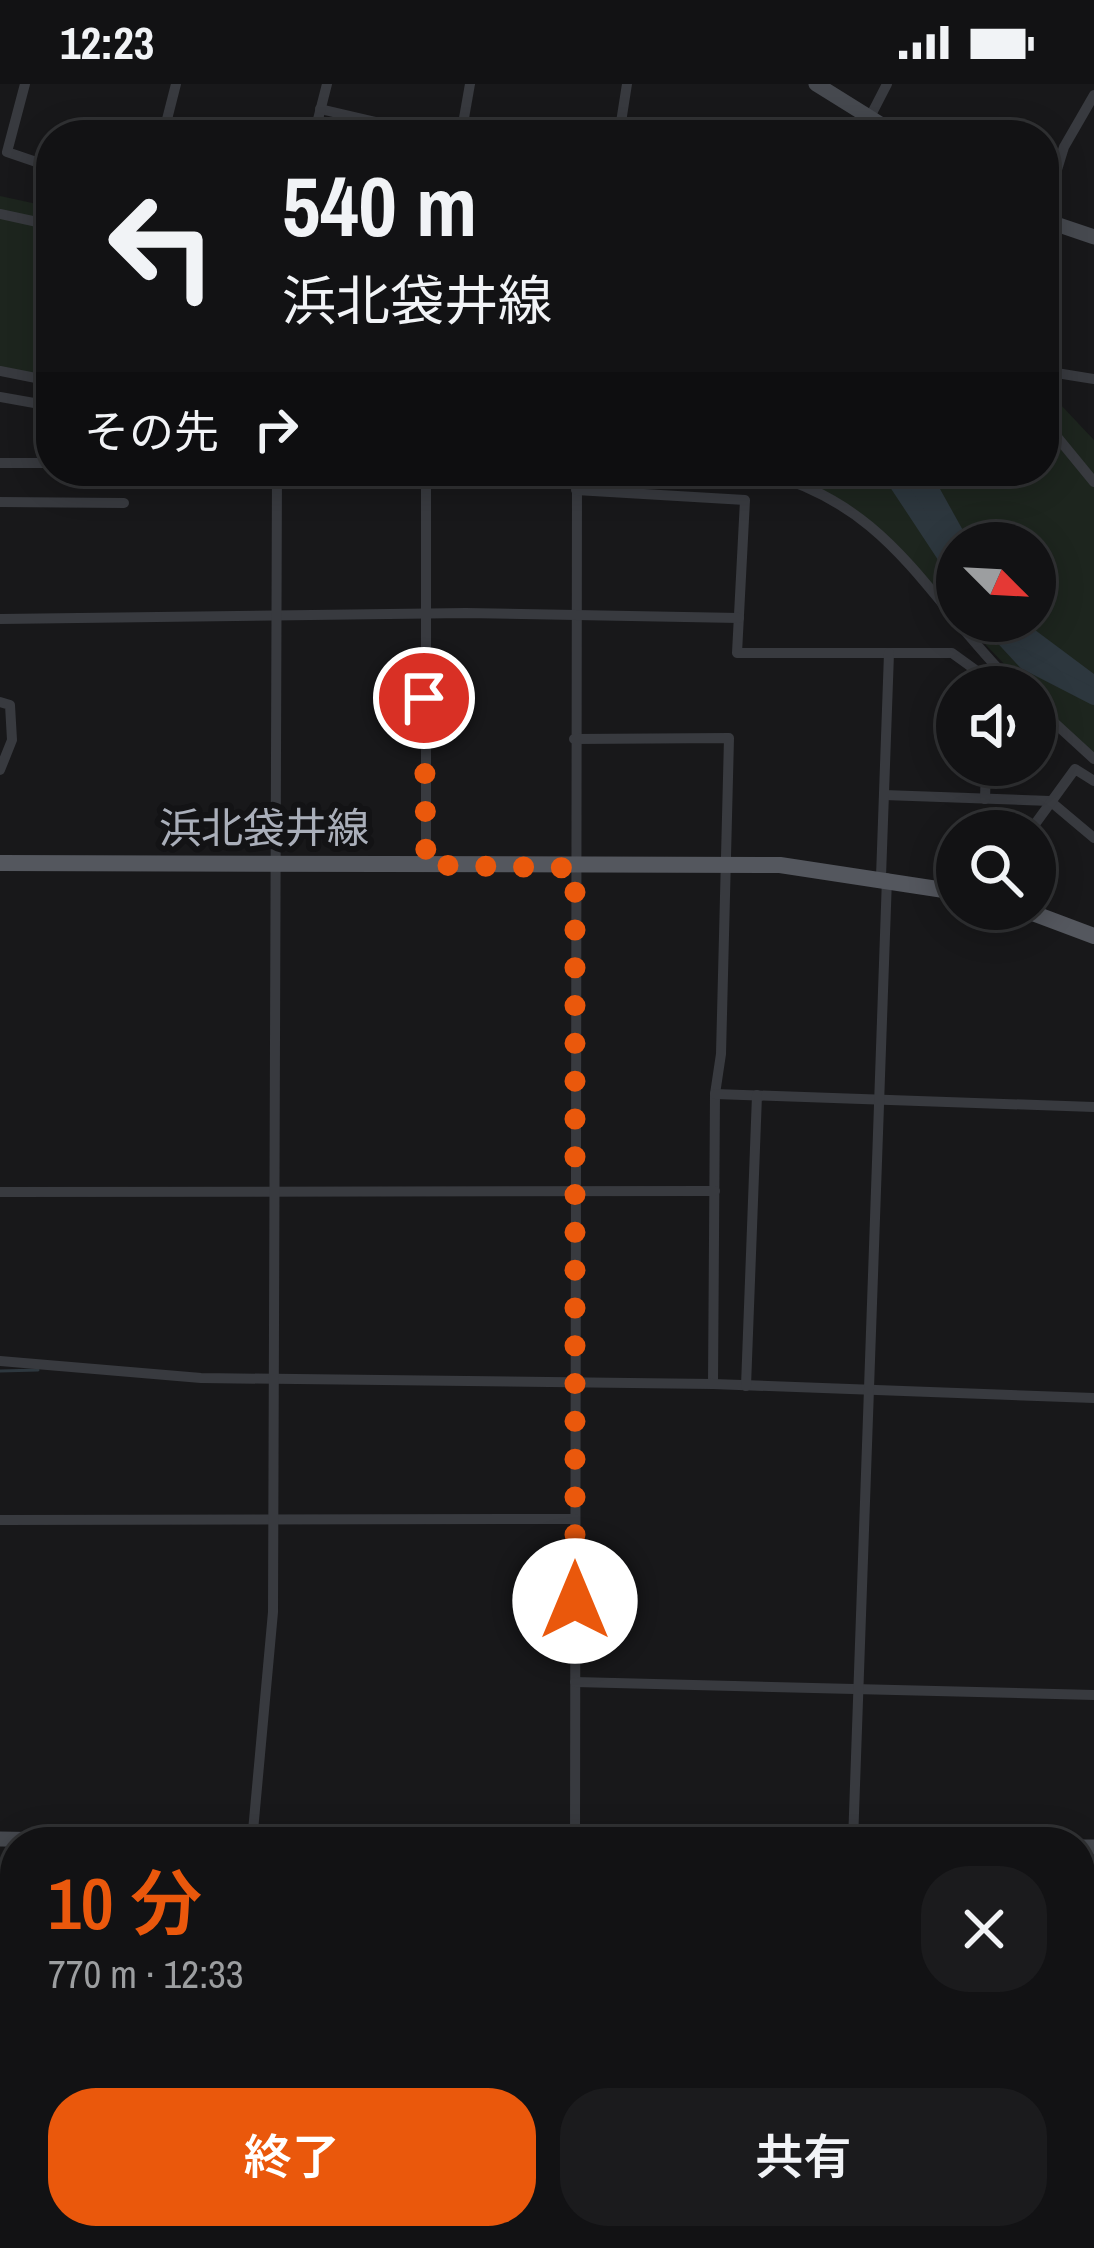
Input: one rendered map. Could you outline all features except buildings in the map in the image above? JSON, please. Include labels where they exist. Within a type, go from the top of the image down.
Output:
[{"type":"main road","name":"浜北袋井線","points":[[0,863],[780,865],[936,888]]},
{"type":"main road","points":[[1056,921],[1094,936]]},
{"type":"street","points":[[25,84],[7,152],[36,162]]},
{"type":"street","points":[[167,120],[176,84]]},
{"type":"street","points":[[317,120],[327,84]]},
{"type":"street","points":[[464,120],[470,84]]},
{"type":"street","points":[[621,120],[627,84]]},
{"type":"street","points":[[869,117],[887,84]]},
{"type":"street","points":[[1059,164],[1094,93],[1083,84]]},
{"type":"street","points":[[822,85],[874,120]]},
{"type":"street","points":[[320,109],[367,120]]},
{"type":"street","points":[[0,214],[36,222]]},
{"type":"street","points":[[1059,222],[1094,237]]},
{"type":"street","points":[[0,371],[36,377]]},
{"type":"street","points":[[1059,373],[1094,379]]},
{"type":"street","points":[[0,397],[36,403]]},
{"type":"street","points":[[1059,439],[1094,482]]},
{"type":"street","points":[[0,463],[36,463]]},
{"type":"street","points":[[253,1827],[273,1612],[277,486]]},
{"type":"street","points":[[426,486],[426,865]]},
{"type":"street","points":[[574,1827],[577,486]]},
{"type":"street","points":[[807,486],[823,491],[869,522],[997,666]]},
{"type":"street","points":[[577,490],[745,500],[737,652],[952,653],[970,666]]},
{"type":"street","points":[[0,502],[124,503]]},
{"type":"street","points":[[0,619],[739,618]]},
{"type":"street","points":[[854,1827],[880,1099],[889,653]]},
{"type":"street","points":[[0,702],[10,705],[12,740],[0,770]]},
{"type":"street","points":[[1056,726],[1094,759]]},
{"type":"street","points":[[574,739],[729,738],[715,1094],[713,1384]]},
{"type":"street","points":[[1044,810],[1075,770],[1094,781]]},
{"type":"street","points":[[986,786],[986,799]]},
{"type":"street","points":[[884,795],[1050,802],[1094,838]]},
{"type":"street","points":[[715,1094],[1094,1107]]},
{"type":"street","points":[[746,1386],[757,1095]]},
{"type":"street","points":[[0,1192],[715,1191]]},
{"type":"street","points":[[0,1361],[275,1379],[713,1384],[1094,1398]]},
{"type":"street","points":[[0,1520],[575,1520]]},
{"type":"street","points":[[575,1682],[1094,1695]]},
{"type":"shaded area","points":[[0,196],[36,204],[36,379],[0,372]]},
{"type":"shaded area","points":[[1059,403],[1094,440],[1094,759],[1056,719],[1056,666],[1006,666],[983,642],[1056,642],[1056,522],[936,522],[936,593],[890,546],[845,510],[800,486],[1059,486]]},
{"type":"shaded area","points":[[899,486],[938,486],[958,522],[936,522],[936,542]]},
{"type":"shaded area","points":[[1006,642],[1051,642],[1094,674],[1094,696],[1056,674],[1056,666],[1041,666]]},
{"type":"waterway","points":[[899,486],[936,542]]},
{"type":"waterway","points":[[1007,642],[1026,662],[1094,697]]},
{"type":"waterway","points":[[0,1371],[38,1370]]},
{"type":"route","points":[[424,698],[426,865],[575,868],[575,1601]]}]
